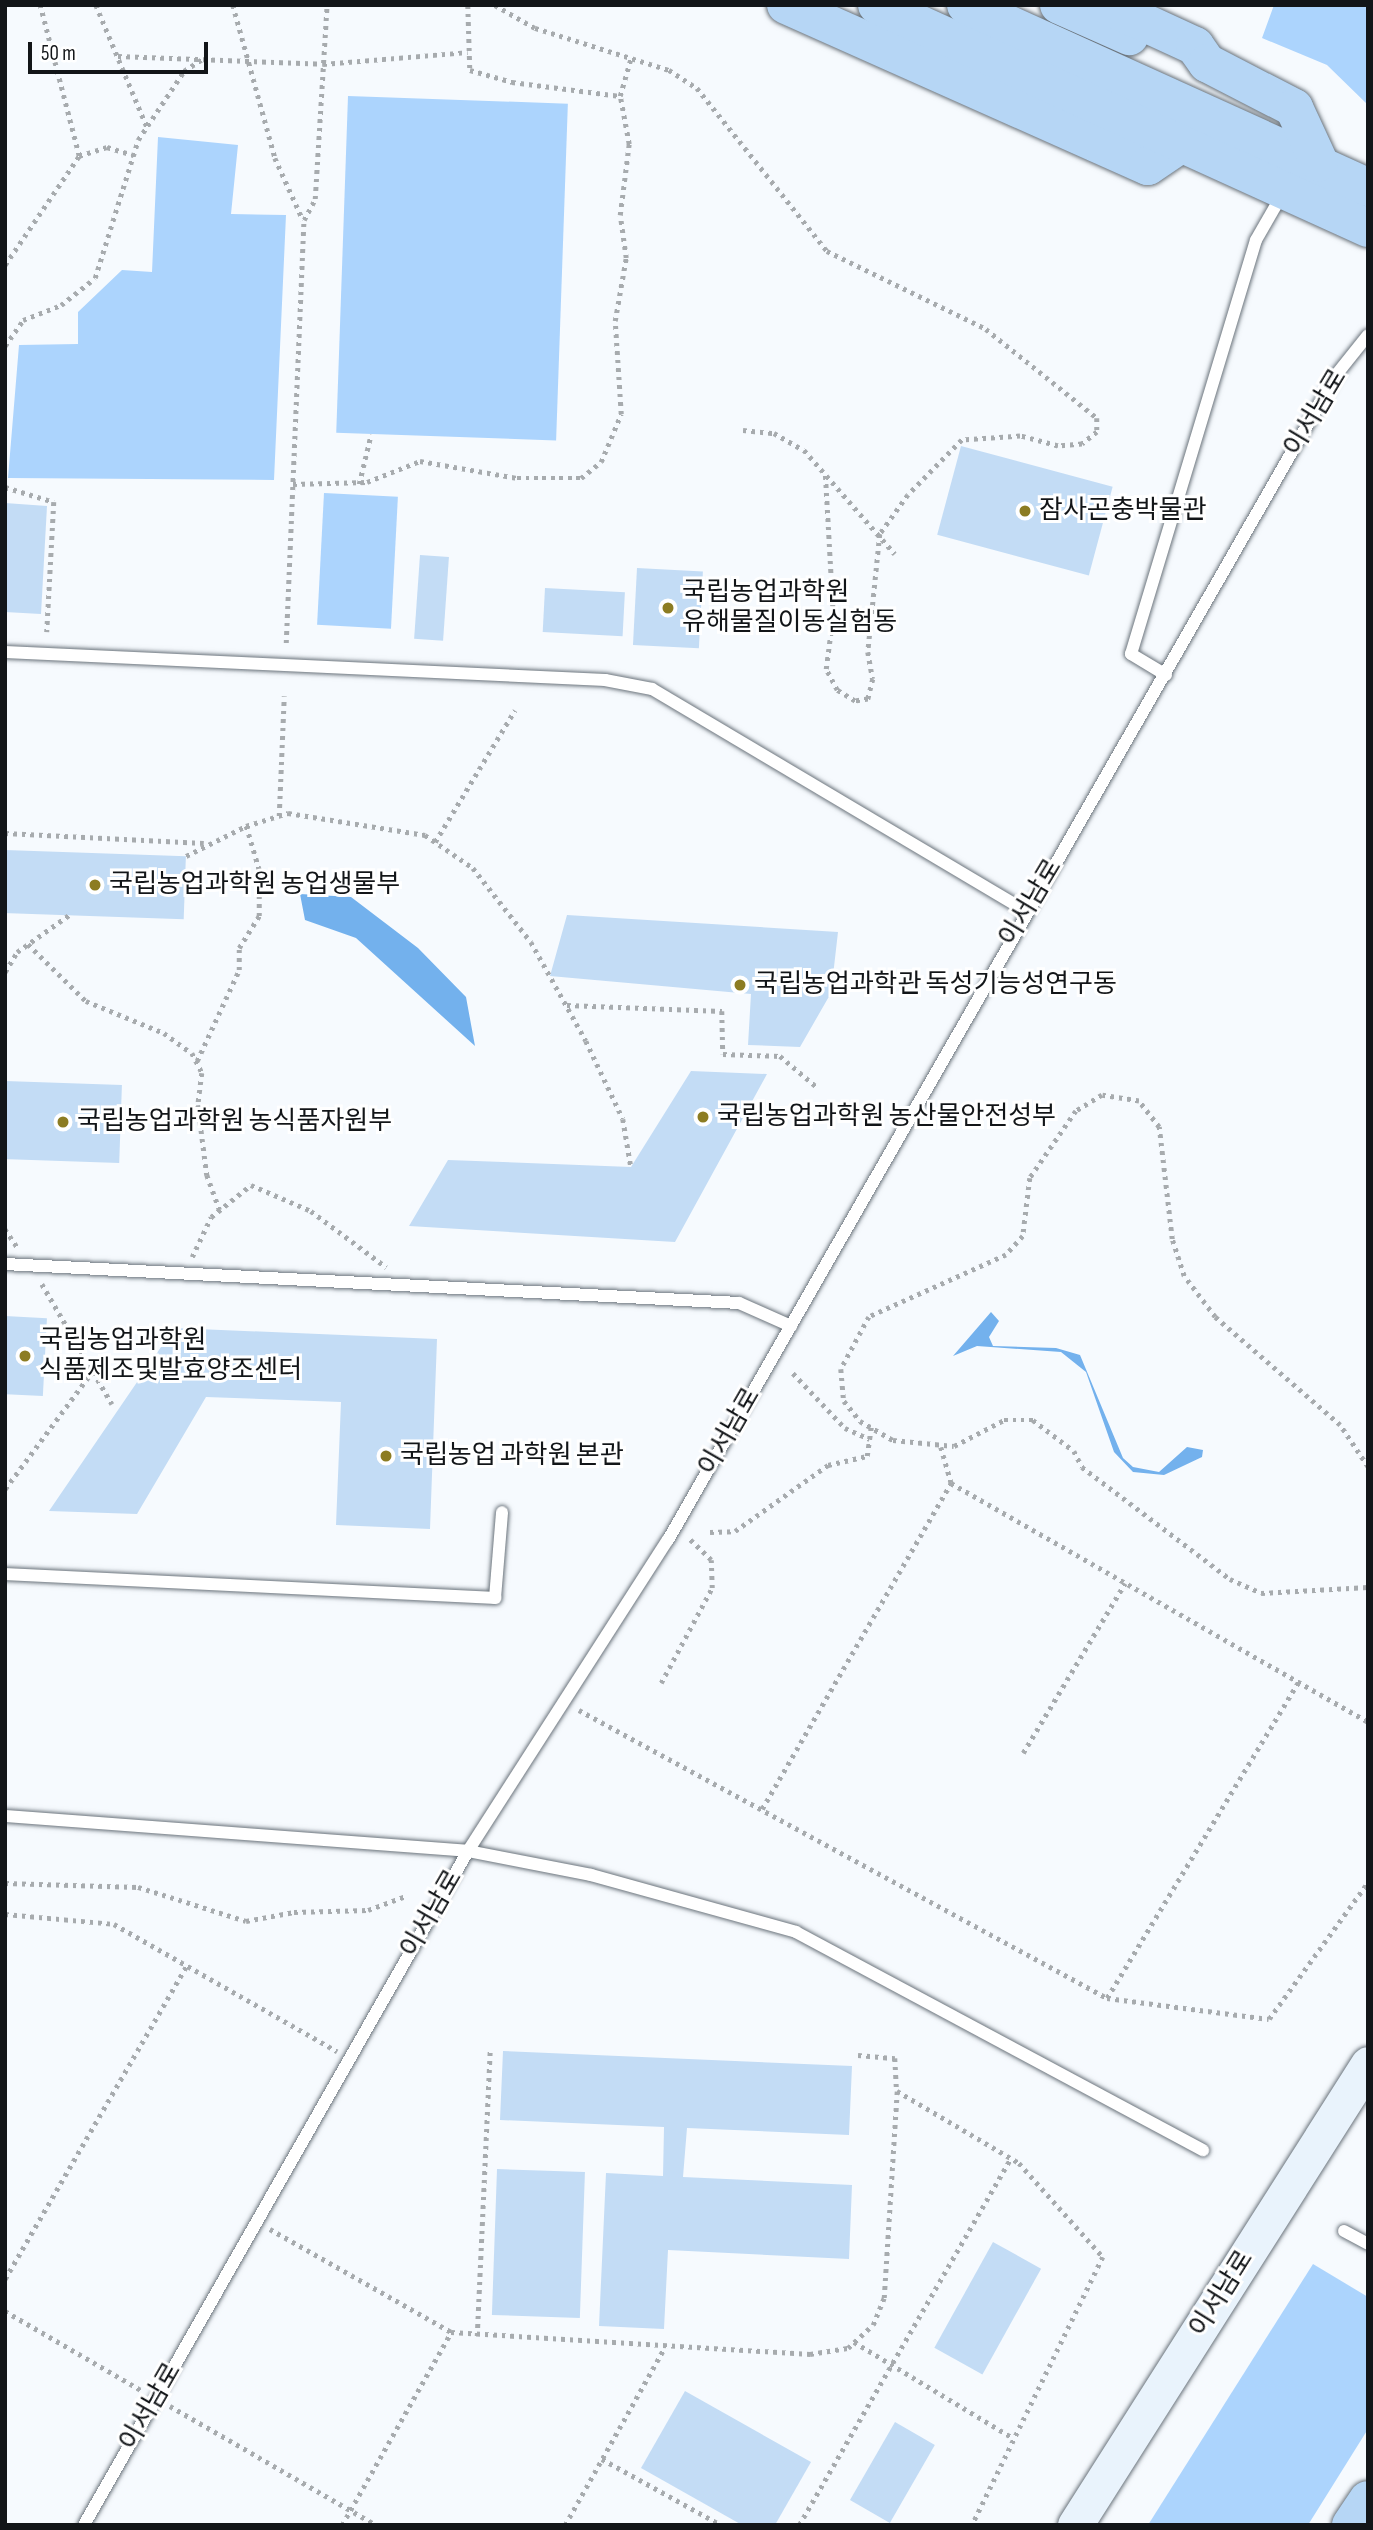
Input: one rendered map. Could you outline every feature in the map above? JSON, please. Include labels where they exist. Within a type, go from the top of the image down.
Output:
[{"type":"highway","points":[[786,5],[1148,166],[1175,147]]},
{"type":"highway","points":[[830,5],[1175,147],[1285,188],[1368,228]]},
{"type":"highway","points":[[877,5],[1175,147]]},
{"type":"highway","points":[[966,5],[1306,156],[1368,187]]},
{"type":"highway","points":[[1014,5],[1287,127],[1306,156]]},
{"type":"highway","points":[[1059,5],[1188,61],[1207,63],[1294,108],[1306,156]]},
{"type":"highway","points":[[1106,5],[1195,46],[1207,63]]},
{"type":"highway","points":[[1351,2525],[1368,2500]]},
{"type":"main road","name":"이서남로","points":[[1075,2525],[1368,2064]]},
{"type":"lane","points":[[1167,675],[1130,654],[1256,240],[1285,188]]},
{"type":"lane","name":"이서남로","points":[[84,2525],[468,1851],[676,1527],[1026,911],[1167,675],[1336,374],[1368,335]]},
{"type":"lane","points":[[5,652],[605,680],[652,689],[1026,911]]},
{"type":"lane","points":[[5,1264],[739,1303],[791,1326]]},
{"type":"lane","points":[[5,1574],[495,1598],[502,1512]]},
{"type":"lane","points":[[5,1816],[468,1851],[591,1875],[796,1932],[1203,2150]]},
{"type":"lane","points":[[1345,2231],[1368,2244]]},
{"type":"path","points":[[40,5],[79,156]]},
{"type":"path","points":[[96,5],[147,127]]},
{"type":"path","points":[[233,5],[275,158],[304,220]]},
{"type":"path","points":[[286,643],[304,220],[315,199],[327,5]]},
{"type":"path","points":[[468,5],[470,70],[512,82],[620,96]]},
{"type":"path","points":[[495,5],[535,28],[631,58],[697,88],[736,131],[827,251],[986,328],[1079,397],[1097,418],[1097,432],[1082,444],[1058,446],[1020,436],[962,440],[880,534],[867,652],[873,679],[868,699],[855,701],[837,690],[826,669],[834,615],[825,474]]},
{"type":"path","points":[[118,56],[323,64],[468,52]]},
{"type":"path","points":[[5,346],[23,320],[61,304],[95,278],[134,155],[147,127],[184,71],[204,58]]},
{"type":"path","points":[[293,484],[359,484],[419,461],[517,478],[580,478],[601,462],[621,414],[615,321],[626,258],[620,215],[629,144],[620,96],[631,58]]},
{"type":"path","points":[[5,265],[79,156],[107,147],[134,155]]},
{"type":"path","points":[[743,430],[774,433],[804,450],[895,554]]},
{"type":"path","points":[[359,484],[371,434]]},
{"type":"path","points":[[5,487],[54,502],[47,632]]},
{"type":"path","points":[[279,816],[284,696]]},
{"type":"path","points":[[435,842],[515,710]]},
{"type":"path","points":[[186,856],[205,843],[279,816],[435,842],[473,868],[531,942],[566,1004],[623,1119],[631,1167]]},
{"type":"path","points":[[220,1210],[207,1175],[196,1062],[233,985],[239,948],[259,916],[259,870],[246,826]]},
{"type":"path","points":[[5,833],[205,843]]},
{"type":"path","points":[[5,972],[28,944],[69,915]]},
{"type":"path","points":[[28,944],[86,1001],[164,1033],[196,1062]]},
{"type":"path","points":[[566,1004],[722,1011],[723,1054],[780,1056],[817,1087]]},
{"type":"path","points":[[1368,1467],[1340,1424],[1215,1317],[1184,1276],[1172,1239],[1159,1127],[1139,1101],[1102,1095],[1076,1111],[1030,1178],[1023,1236],[1006,1255],[869,1317],[841,1369],[844,1401],[872,1427],[893,1440],[954,1446],[1004,1420],[1033,1420],[1117,1490],[1173,1530],[1230,1579],[1261,1592],[1368,1587]]},
{"type":"path","points":[[184,1274],[220,1210],[251,1185],[311,1211],[411,1286]]},
{"type":"path","points":[[31,1265],[112,1404]]},
{"type":"path","points":[[5,1489],[93,1371]]},
{"type":"path","points":[[793,1373],[845,1428],[870,1439]]},
{"type":"path","points":[[710,1532],[735,1531],[828,1465],[867,1456],[872,1427]]},
{"type":"path","points":[[941,1446],[951,1483],[1368,1722]]},
{"type":"path","points":[[762,1809],[951,1483]]},
{"type":"path","points":[[661,1683],[712,1588],[711,1560],[676,1527]]},
{"type":"path","points":[[1023,1753],[1125,1583]]},
{"type":"path","points":[[1107,1998],[1298,1682]]},
{"type":"path","points":[[563,1701],[1107,1998],[1269,2019],[1368,1882]]},
{"type":"path","points":[[5,1883],[138,1887],[246,1921],[294,1912],[368,1910],[406,1896]]},
{"type":"path","points":[[5,1914],[114,1924],[350,2059]]},
{"type":"path","points":[[5,2279],[187,1965]]},
{"type":"path","points":[[477,2336],[490,2051]]},
{"type":"path","points":[[257,2221],[451,2332],[477,2336],[810,2354],[854,2342],[873,2325],[884,2298],[897,2091],[895,2058],[858,2055]]},
{"type":"path","points":[[897,2091],[1012,2158],[1103,2257],[972,2525]]},
{"type":"path","points":[[799,2525],[1012,2158]]},
{"type":"path","points":[[5,2311],[376,2525]]},
{"type":"path","points":[[342,2525],[451,2332]]},
{"type":"path","points":[[854,2342],[889,2368],[1013,2438]]},
{"type":"path","points":[[565,2525],[665,2347]]},
{"type":"path","points":[[602,2458],[721,2525]]},
{"type":"shaded area","points":[[1274,5],[1368,5],[1368,105],[1327,65],[1262,38]]},
{"type":"shaded area","points":[[348,96],[568,104],[556,440],[336,433]]},
{"type":"shaded area","points":[[158,137],[238,145],[231,214],[286,215],[274,480],[8,478],[19,345],[78,344],[78,312],[122,270],[152,272]]},
{"type":"shaded area","points":[[324,493],[398,497],[391,629],[317,625]]},
{"type":"shaded area","points":[[300,894],[351,897],[418,948],[466,997],[475,1046],[356,938],[305,920]]},
{"type":"shaded area","points":[[991,1312],[999,1321],[989,1337],[993,1346],[1056,1348],[1080,1355],[1123,1458],[1133,1467],[1159,1472],[1187,1447],[1203,1450],[1202,1457],[1164,1475],[1133,1472],[1114,1452],[1086,1372],[1061,1352],[977,1346],[953,1356]]},
{"type":"shaded area","points":[[1313,2264],[1368,2297],[1368,2429],[1308,2525],[1148,2525]]},
{"type":"building","name":"잠사곤충박물관","points":[[961,446],[1113,487],[1089,575],[937,535]]},
{"type":"building","points":[[5,503],[47,506],[41,614],[5,612]]},
{"type":"building","points":[[420,555],[449,557],[443,641],[414,639]]},
{"type":"building","name":"국립농업과학원 유해물질이동실험동","points":[[637,568],[703,571],[699,648],[633,645]]},
{"type":"building","points":[[545,588],[625,592],[623,636],[543,632]]},
{"type":"building","name":"국립농업과학원 농업생물부","points":[[5,850],[186,856],[184,919],[5,913]]},
{"type":"building","name":"국립농업과학관 독성기능성연구동","points":[[567,915],[838,932],[831,993],[800,1047],[748,1045],[751,994],[550,976]]},
{"type":"building","name":"국립농업과학원 농산물안전성부","points":[[691,1071],[767,1074],[675,1242],[409,1226],[448,1160],[631,1167]]},
{"type":"building","name":"국립농업과학원 농식품자원부","points":[[5,1081],[122,1085],[119,1163],[5,1159]]},
{"type":"building","name":"국립농업과학원 식품제조및발효양조센터","points":[[5,1316],[47,1318],[43,1396],[5,1394]]},
{"type":"building","name":"국립농업 과학원 본관","points":[[174,1328],[437,1339],[430,1529],[336,1525],[341,1402],[206,1397],[137,1514],[49,1511]]},
{"type":"building","points":[[503,2051],[852,2066],[849,2135],[687,2128],[683,2177],[852,2185],[849,2259],[668,2250],[664,2329],[599,2326],[606,2173],[663,2176],[664,2127],[500,2120]]},
{"type":"building","points":[[497,2169],[585,2172],[580,2318],[492,2315]]},
{"type":"building","points":[[993,2242],[1041,2269],[982,2374],[934,2348]]},
{"type":"building","points":[[685,2391],[811,2462],[775,2525],[742,2525],[641,2468]]},
{"type":"building","points":[[895,2422],[935,2445],[890,2523],[850,2500]]},
{"type":"place","name":"잠사곤충박물관","points":[[1025,511]]},
{"type":"place","name":"국립농업과학원 유해물질이동실험동","points":[[668,608]]},
{"type":"place","name":"국립농업과학원 농업생물부","points":[[95,885]]},
{"type":"place","name":"국립농업과학관 독성기능성연구동","points":[[740,985]]},
{"type":"place","name":"국립농업과학원 농산물안전성부","points":[[703,1117]]},
{"type":"place","name":"국립농업과학원 농식품자원부","points":[[63,1122]]},
{"type":"place","name":"국립농업과학원 식품제조및발효양조센터","points":[[25,1356]]},
{"type":"place","name":"국립농업 과학원 본관","points":[[386,1456]]}]
